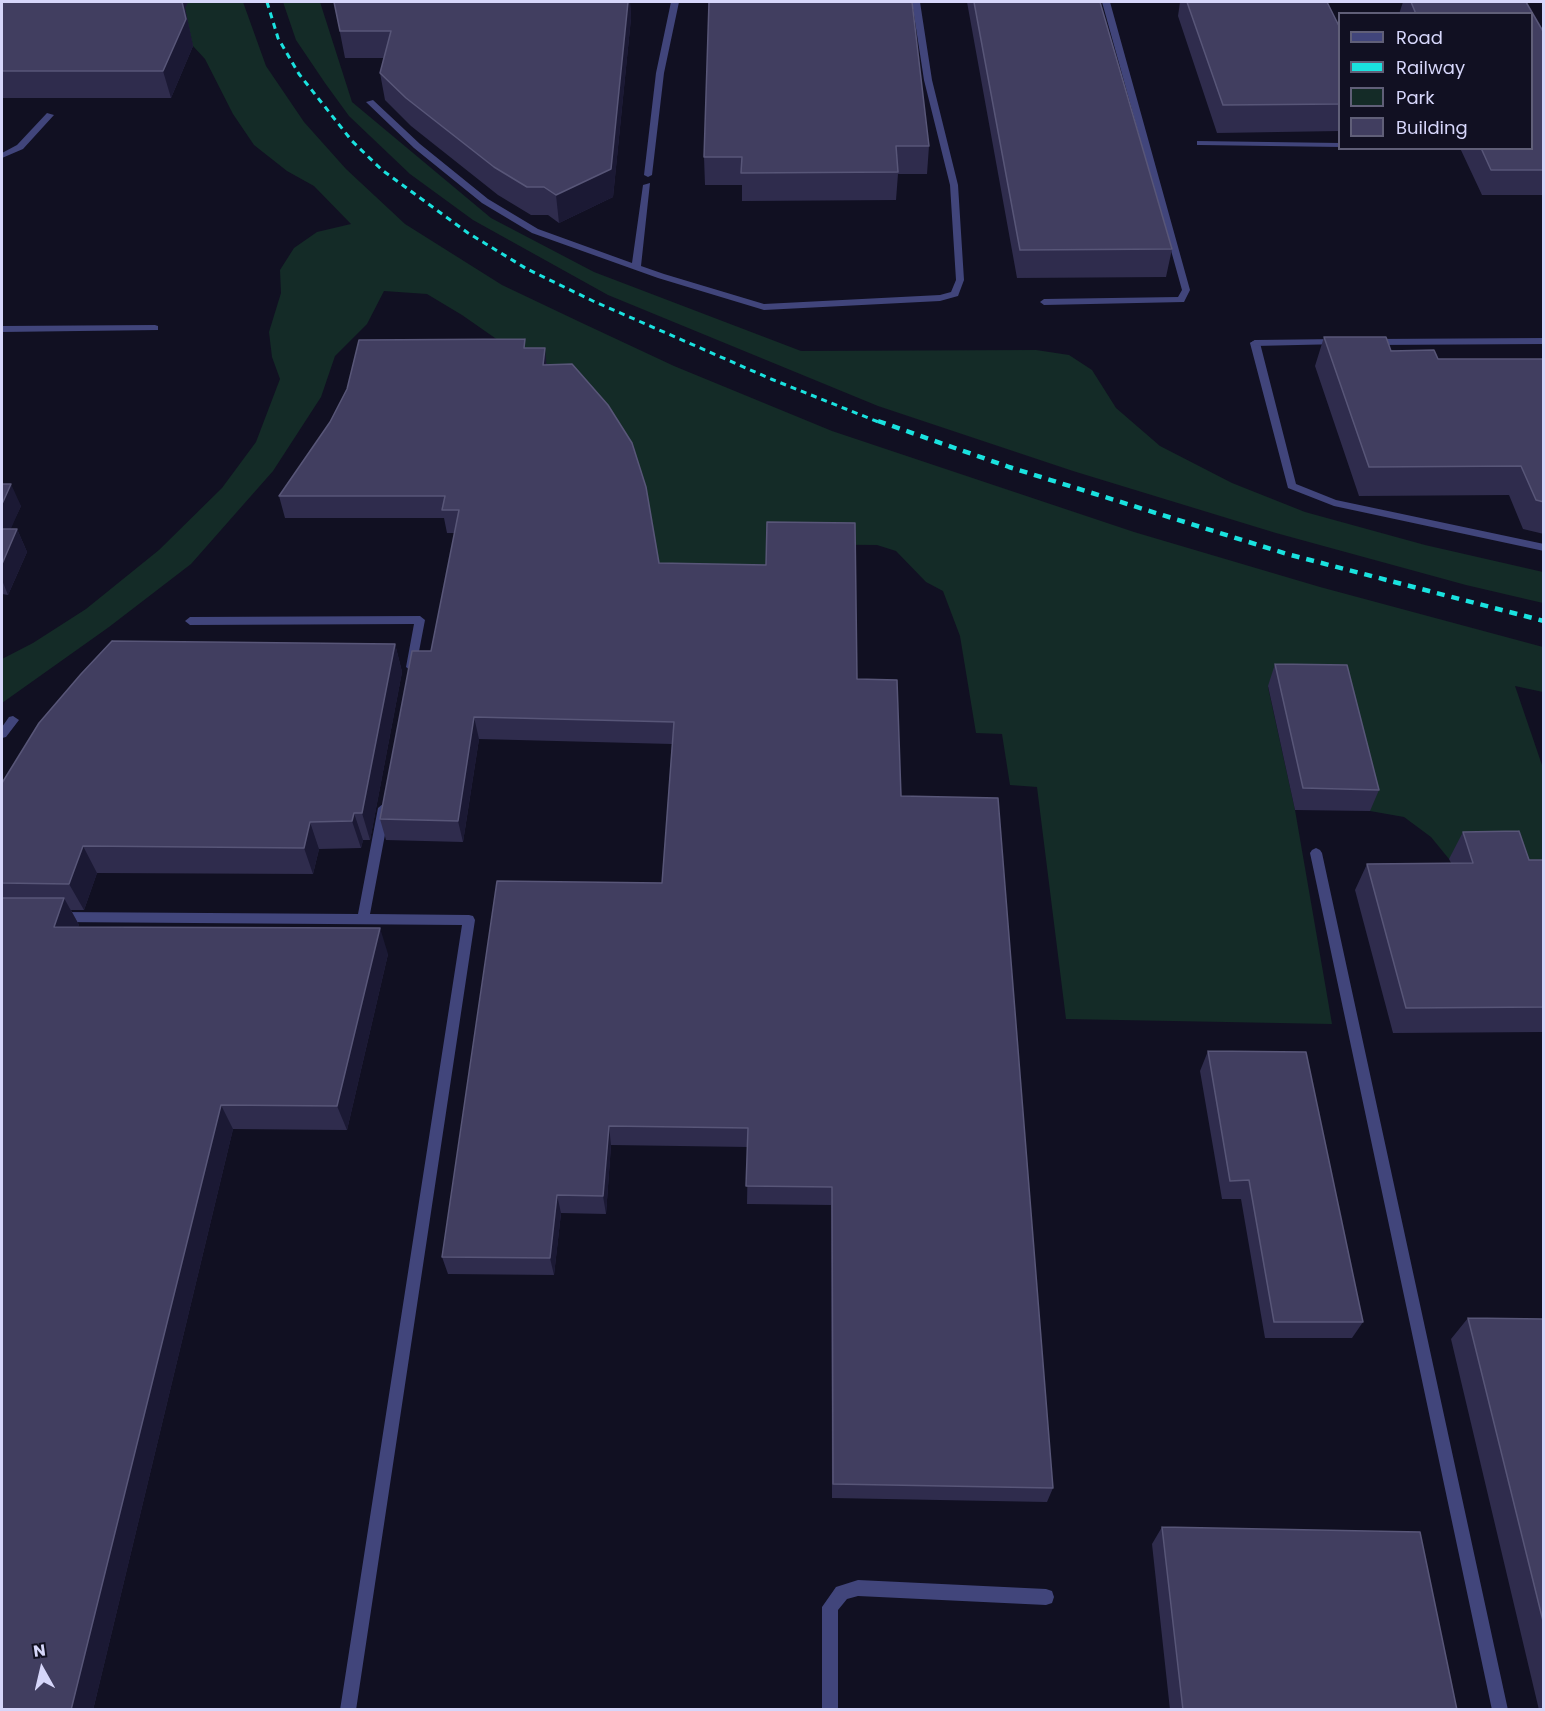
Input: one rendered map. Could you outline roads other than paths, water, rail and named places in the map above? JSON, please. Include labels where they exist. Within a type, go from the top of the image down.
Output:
[{"type":"street","points":[[648,175],[660,73],[675,2]]},
{"type":"street","points":[[370,102],[417,146],[485,201],[535,231],[636,267],[764,308],[940,298],[955,294],[960,280],[954,185],[928,80],[916,2]]},
{"type":"street","points":[[1044,302],[1181,300],[1186,290],[1106,2]]},
{"type":"street","points":[[2,156],[20,147],[50,115]]},
{"type":"street","points":[[1200,143],[1338,145]]},
{"type":"street","points":[[636,267],[647,185]]},
{"type":"street","points":[[2,329],[155,328]]},
{"type":"street","points":[[1359,342],[1544,341]]},
{"type":"street","points":[[1348,342],[1255,343],[1292,486],[1334,503],[1544,548]]},
{"type":"street","points":[[190,621],[420,620],[409,677]]},
{"type":"street","points":[[2,734],[13,720]]},
{"type":"street","points":[[363,920],[387,793]]},
{"type":"street","points":[[1316,853],[1500,1710]]},
{"type":"street","points":[[48,917],[469,920],[348,1710]]},
{"type":"street","points":[[830,1710],[830,1607],[842,1593],[858,1588],[1046,1597]]},
{"type":"railway","points":[[267,2],[278,38],[299,74],[352,141],[382,170],[468,233],[527,269],[593,301],[771,379],[881,423]]},
{"type":"railway","points":[[878,421],[1009,467],[1287,554],[1544,621]]}]
